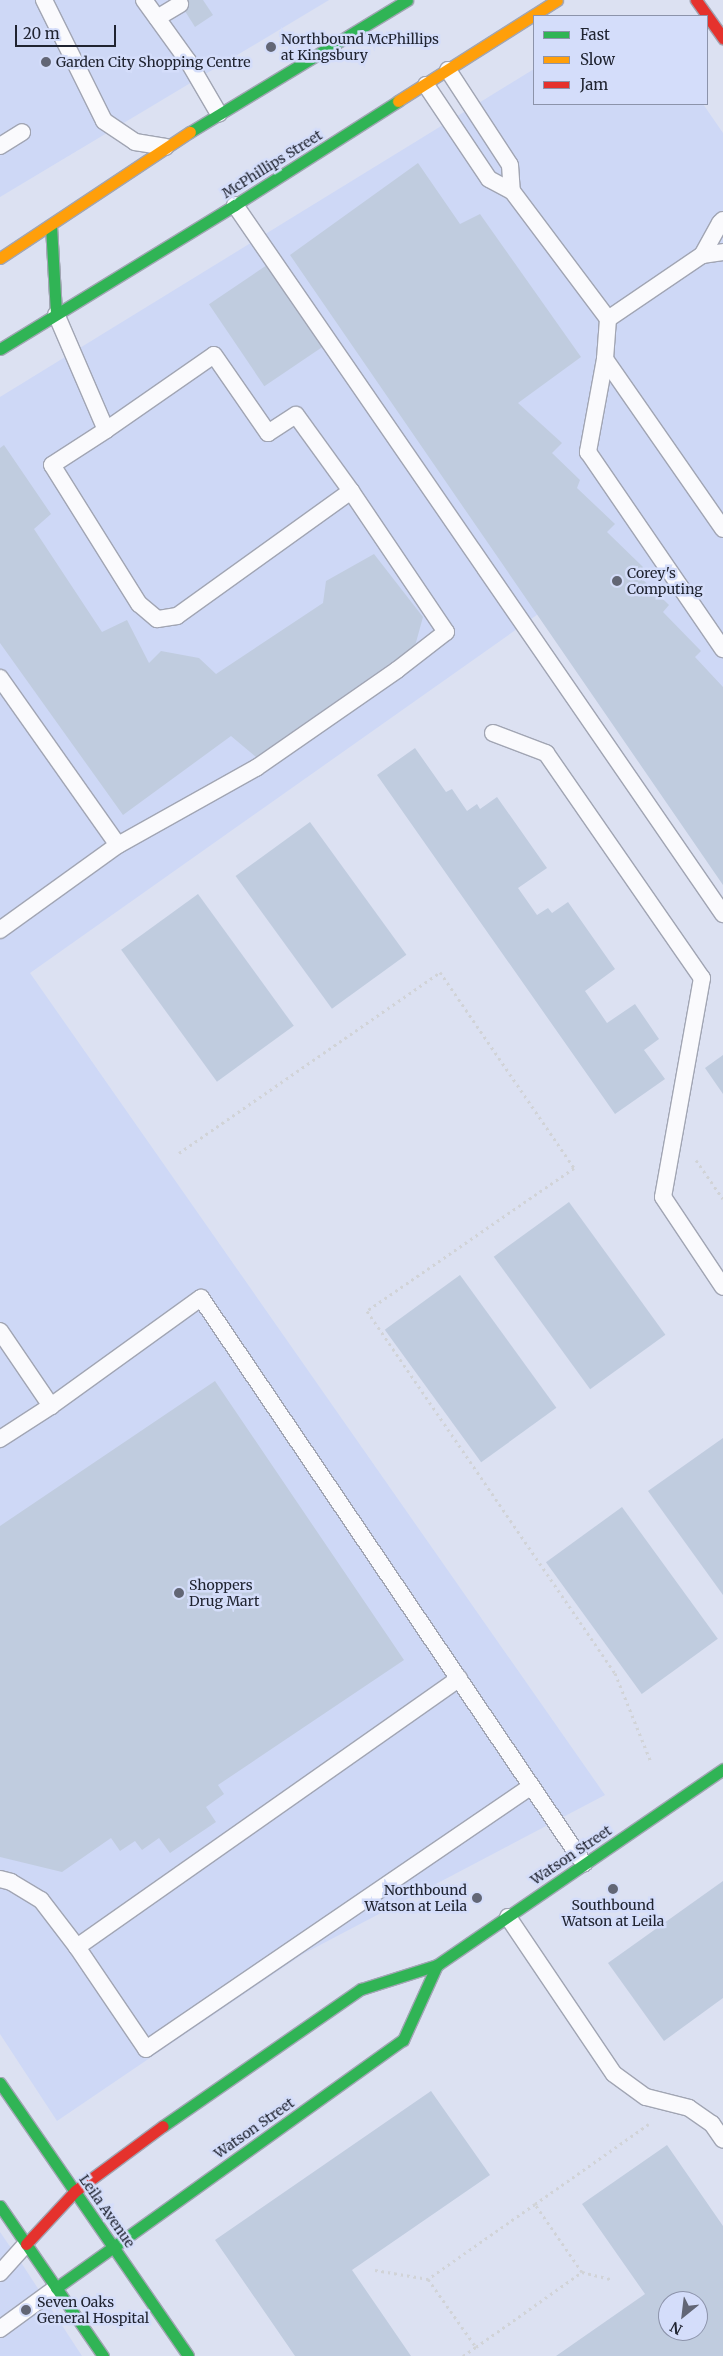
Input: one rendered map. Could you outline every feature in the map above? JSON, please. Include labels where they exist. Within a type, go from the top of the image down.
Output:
[{"type":"street","points":[[0,258],[51,226],[166,147],[407,0]]},
{"type":"street","name":"McPhillips Street","points":[[534,15],[557,0]]},
{"type":"street","points":[[696,0],[707,15]]},
{"type":"street","name":"McPhillips Street","points":[[0,349],[235,205],[533,15]]},
{"type":"street","points":[[708,17],[723,38]]},
{"type":"street","points":[[51,226],[56,314]]},
{"type":"street","name":"Watson Street","points":[[26,2244],[75,2191],[115,2160],[361,1989],[436,1965],[723,1769]]},
{"type":"street","name":"Watson Street","points":[[56,2288],[403,2040],[436,1965]]},
{"type":"street","name":"Leila Avenue","points":[[0,2083],[188,2356]]},
{"type":"street","points":[[0,2206],[103,2356]]},
{"type":"lane","points":[[44,0],[104,121],[135,142],[166,147]]},
{"type":"lane","points":[[144,0],[188,61],[219,114]]},
{"type":"lane","points":[[157,18],[180,4]]},
{"type":"lane","points":[[448,70],[510,165],[512,191]]},
{"type":"lane","points":[[426,85],[489,179],[512,191],[608,319],[605,359],[588,452],[723,649]]},
{"type":"lane","points":[[0,146],[22,132]]},
{"type":"lane","points":[[235,205],[723,914]]},
{"type":"lane","points":[[702,255],[723,220]]},
{"type":"lane","points":[[608,319],[702,255],[723,252]]},
{"type":"lane","points":[[56,314],[106,430]]},
{"type":"lane","points":[[0,930],[118,845],[256,768],[397,670],[446,632],[351,491],[296,415],[268,433],[214,355],[52,465],[139,604],[157,619],[177,616],[351,491]]},
{"type":"lane","points":[[605,359],[723,529]]},
{"type":"lane","points":[[0,678],[118,845]]},
{"type":"lane","points":[[493,733],[546,753],[702,978],[663,1197],[723,1287]]},
{"type":"lane","points":[[0,1439],[50,1406],[202,1298],[584,1864]]},
{"type":"lane","points":[[0,1330],[50,1406]]},
{"type":"lane","points":[[77,1946],[459,1679]]},
{"type":"lane","points":[[0,1878],[11,1882],[42,1900],[77,1946],[146,2049],[531,1786]]},
{"type":"lane","points":[[508,1916],[614,2074],[646,2097],[690,2108],[712,2124],[723,2140]]},
{"type":"lane","points":[[0,2273],[26,2244]]},
{"type":"lane","points":[[0,2329],[56,2288]]},
{"type":"path","points":[[179,1153],[440,972],[574,1168],[367,1311],[615,1673],[651,1762]]},
{"type":"path","points":[[693,1156],[723,1199]]},
{"type":"path","points":[[374,2270],[428,2279],[676,2104]]},
{"type":"path","points":[[535,2204],[582,2272],[611,2278]]},
{"type":"path","points":[[463,2356],[582,2272]]},
{"type":"path","points":[[428,2279],[476,2347]]},
{"type":"shaded area","points":[[0,0],[329,0],[0,197]]},
{"type":"shaded area","points":[[533,70],[533,105],[704,105],[723,133],[723,874],[541,612],[30,973],[605,1795],[303,1954],[57,2121],[0,2034],[0,397]]},
{"type":"shaded area","name":"Seven Oaks General Hospital","points":[[0,2232],[22,2264],[82,2356],[0,2356]]},
{"type":"building","points":[[178,0],[203,0],[213,15],[195,27]]},
{"type":"building","points":[[418,163],[460,224],[480,214],[581,357],[518,403],[562,443],[552,453],[580,480],[577,488],[615,524],[607,532],[643,567],[636,573],[669,605],[663,612],[701,651],[695,657],[723,687],[723,885],[290,255]]},
{"type":"building","points":[[267,265],[322,347],[264,386],[209,304]]},
{"type":"building","points":[[4,445],[51,514],[34,529],[102,632],[127,620],[149,663],[161,651],[199,658],[216,674],[323,603],[326,581],[374,554],[423,617],[415,646],[256,757],[231,736],[123,815],[0,643],[0,448]]},
{"type":"building","points":[[415,748],[446,792],[452,789],[467,811],[477,804],[480,809],[497,797],[547,868],[518,888],[537,915],[548,908],[552,913],[568,902],[615,969],[585,991],[607,1023],[635,1004],[659,1039],[644,1050],[665,1079],[615,1114],[377,775]]},
{"type":"building","points":[[310,822],[406,955],[332,1009],[236,876]]},
{"type":"building","points":[[198,894],[294,1026],[217,1082],[121,950]]},
{"type":"building","points":[[723,1055],[723,1094],[705,1068]]},
{"type":"building","points":[[569,1202],[665,1335],[590,1389],[494,1257]]},
{"type":"building","points":[[460,1275],[556,1408],[481,1462],[385,1330]]},
{"type":"building","name":"Shoppers Drug Mart","points":[[215,1381],[404,1660],[218,1785],[224,1794],[206,1807],[216,1822],[170,1853],[159,1838],[142,1850],[135,1841],[120,1851],[111,1838],[62,1872],[0,1857],[0,1526]]},
{"type":"building","points":[[723,1438],[723,1595],[648,1491]]},
{"type":"building","points":[[622,1507],[718,1639],[642,1694],[546,1562]]},
{"type":"building","points":[[723,1881],[723,1998],[664,2041],[608,1963]]},
{"type":"building","points":[[431,2091],[490,2175],[352,2270],[411,2356],[295,2356],[215,2240]]},
{"type":"building","points":[[667,2145],[723,2226],[723,2356],[556,2356],[645,2294],[582,2204]]},
{"type":"traffic: fast","points":[[190,132],[407,0]]},
{"type":"traffic: fast","points":[[0,349],[235,205],[398,101]]},
{"type":"traffic: fast","points":[[51,226],[56,314]]},
{"type":"traffic: fast","points":[[163,2126],[361,1989],[437,1965],[723,1769]]},
{"type":"traffic: fast","points":[[56,2288],[403,2040],[437,1965]]},
{"type":"traffic: fast","points":[[0,2083],[188,2356]]},
{"type":"traffic: fast","points":[[0,2206],[103,2356]]},
{"type":"traffic: slow","points":[[533,15],[557,0]]},
{"type":"traffic: slow","points":[[398,101],[533,15]]},
{"type":"traffic: slow","points":[[0,258],[190,132]]},
{"type":"traffic: jam","points":[[696,0],[707,15]]},
{"type":"traffic: jam","points":[[708,17],[723,38]]},
{"type":"traffic: jam","points":[[26,2244],[75,2191],[163,2126]]},
{"type":"place","name":"Northbound McPhillips at Kingsbury","points":[[271,47]]},
{"type":"place","name":"Garden City Shopping Centre","points":[[46,62]]},
{"type":"place","name":"Corey's Computing","points":[[617,581]]},
{"type":"place","name":"Shoppers Drug Mart","points":[[179,1593]]},
{"type":"place","name":"Southbound Watson at Leila","points":[[613,1889]]},
{"type":"place","name":"Northbound Watson at Leila","points":[[477,1898]]},
{"type":"place","name":"Seven Oaks General Hospital","points":[[26,2310]]}]
